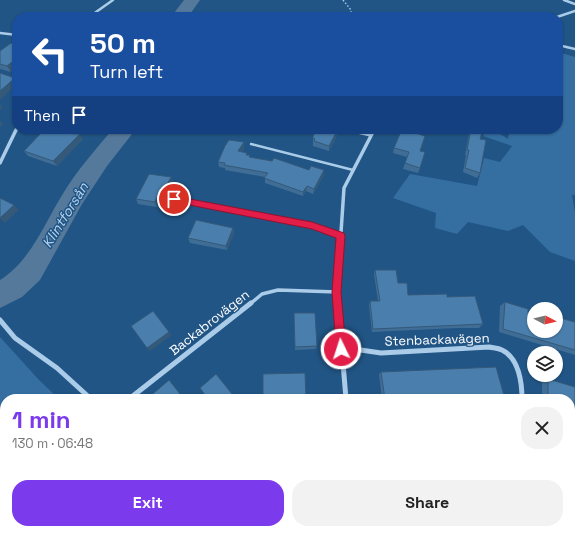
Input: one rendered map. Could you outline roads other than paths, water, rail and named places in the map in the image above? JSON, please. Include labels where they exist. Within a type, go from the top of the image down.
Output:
[{"type":"street","points":[[96,12],[113,0]]},
{"type":"street","points":[[564,0],[575,4]]},
{"type":"street","points":[[563,15],[575,10]]},
{"type":"street","points":[[0,33],[12,34]]},
{"type":"street","points":[[563,46],[575,49]]},
{"type":"street","points":[[0,162],[14,134]]},
{"type":"street","points":[[346,394],[337,292],[344,188],[371,135],[367,134]]},
{"type":"street","points":[[174,199],[312,225],[341,236]]},
{"type":"street","name":"Backabrovägen","points":[[135,394],[262,294],[278,290],[337,292]]},
{"type":"street","points":[[0,320],[15,338],[57,368],[86,394]]},
{"type":"street","name":"Stenbackavägen","points":[[341,349],[354,349],[381,353],[489,347],[504,351],[518,368],[522,394]]},
{"type":"lane","points":[[252,144],[353,170]]},
{"type":"waterway","name":"Klintforsån","points":[[183,12],[192,0]]},
{"type":"waterway","name":"Klintforsån","points":[[0,295],[12,288],[30,272],[73,198],[99,160],[121,134]]}]
